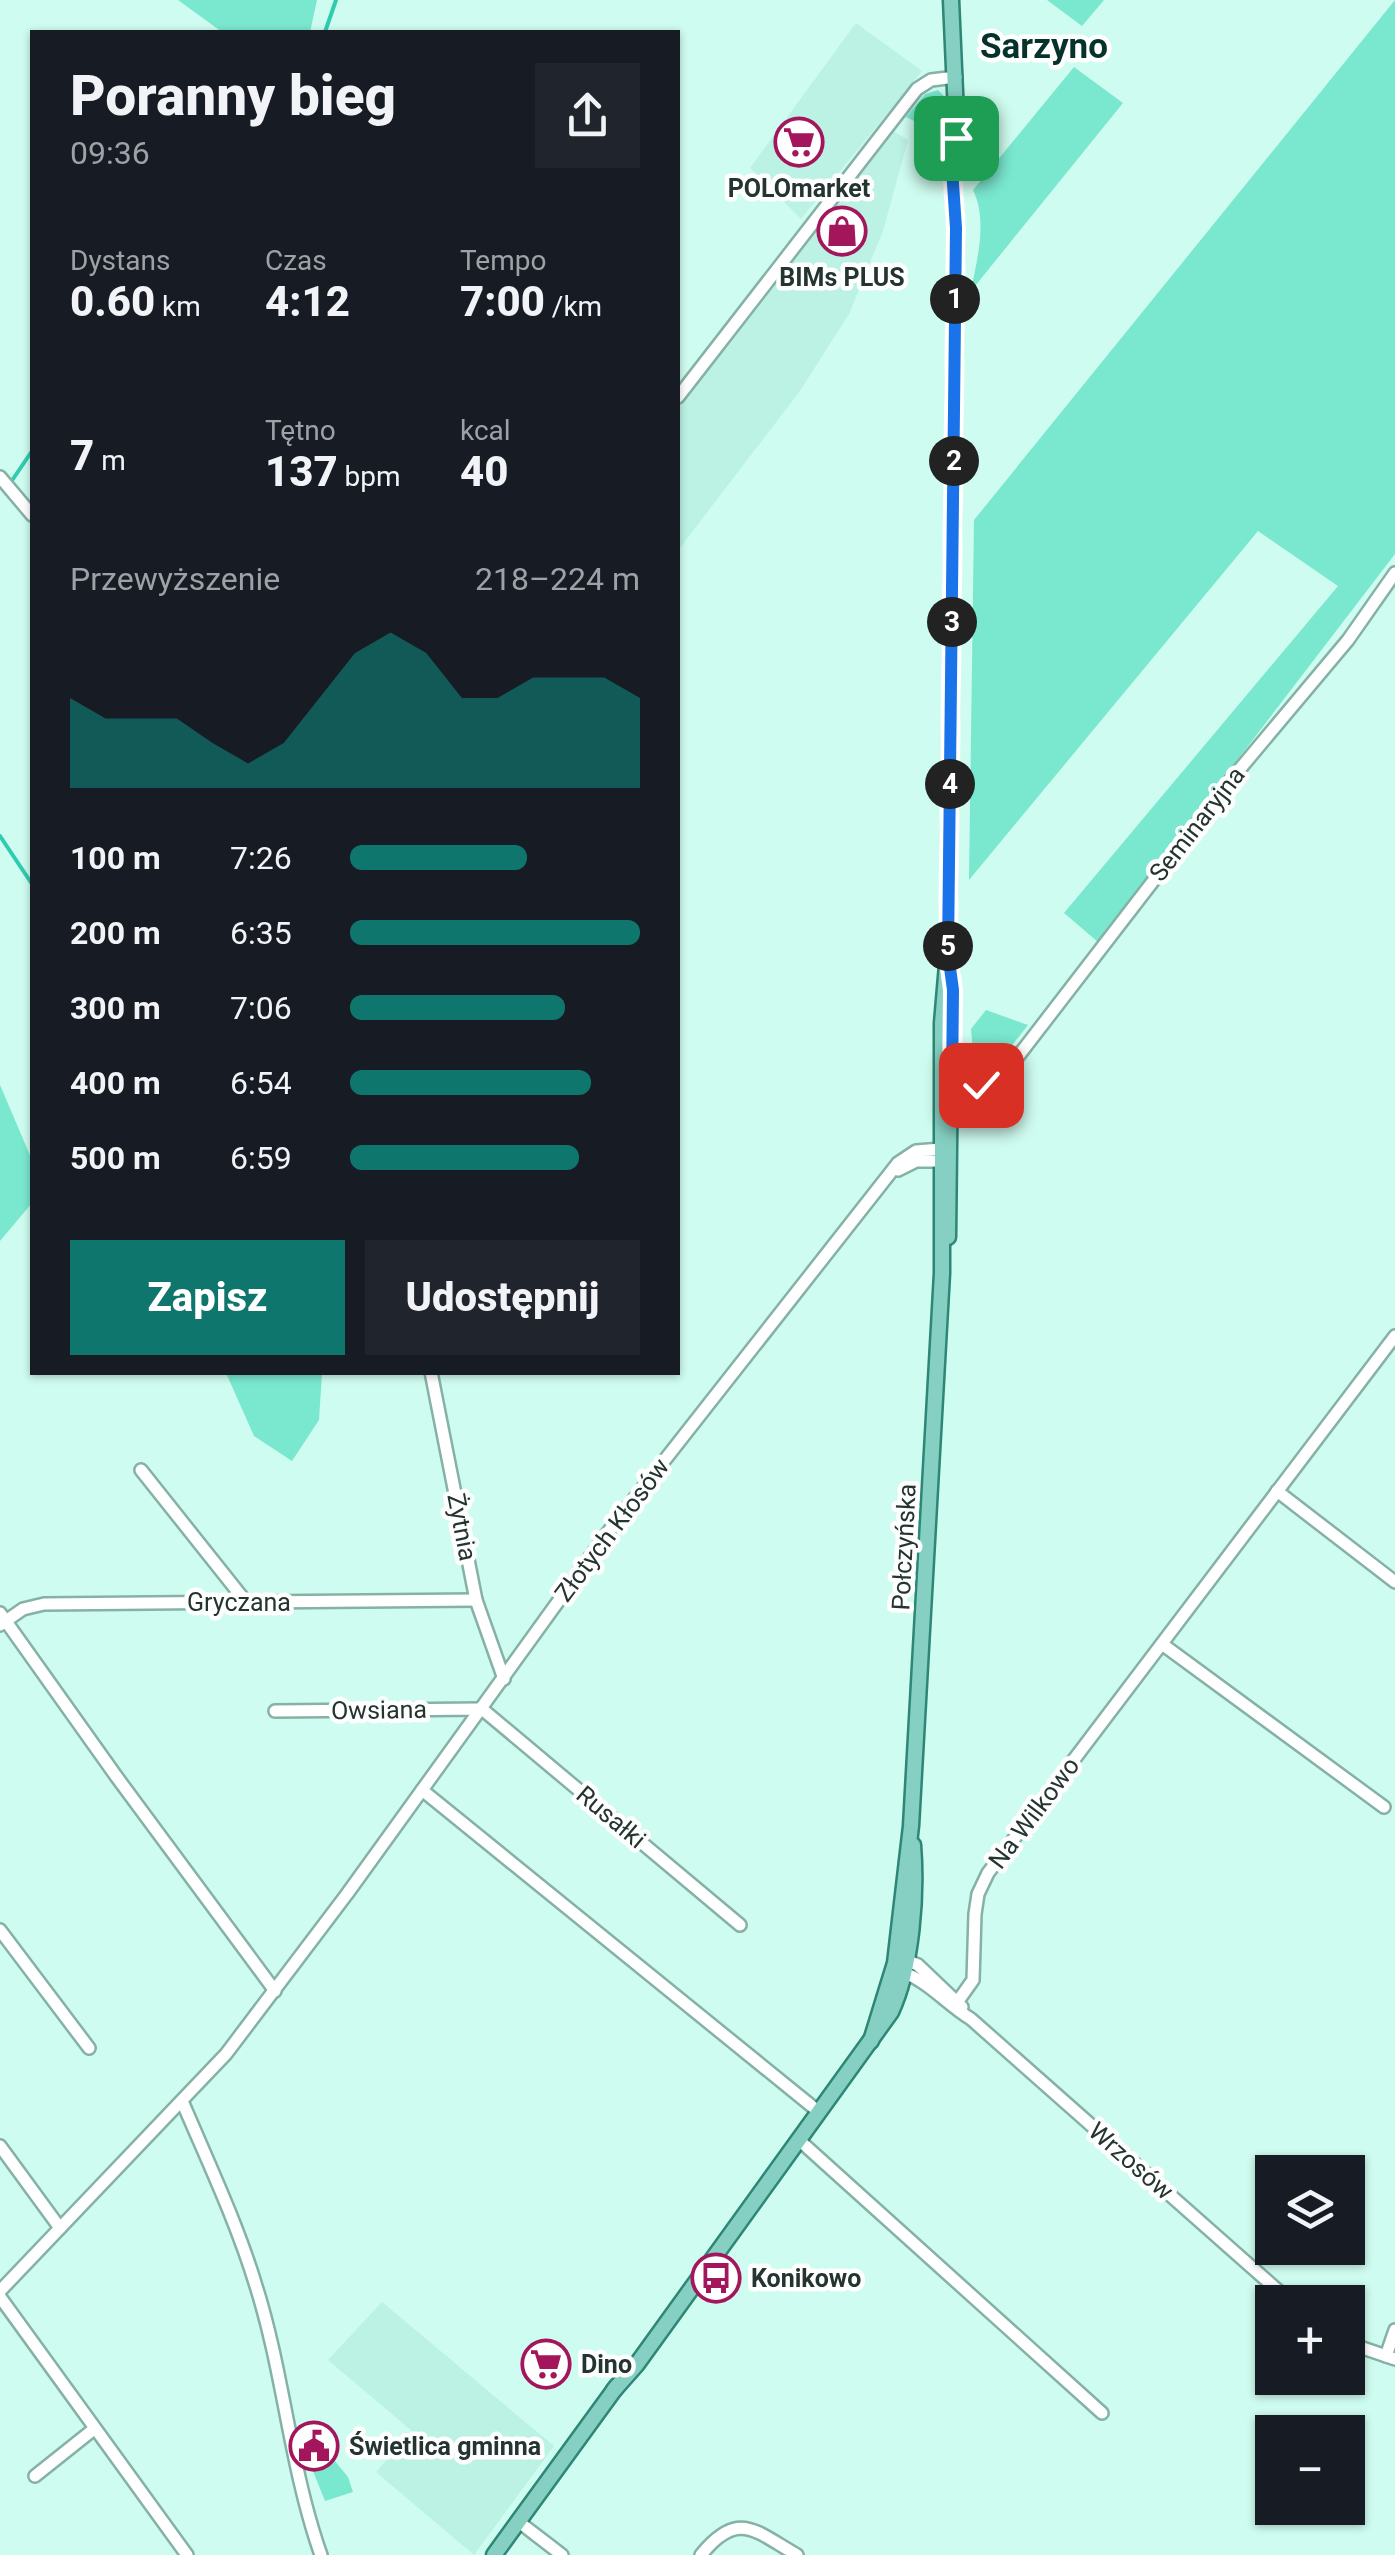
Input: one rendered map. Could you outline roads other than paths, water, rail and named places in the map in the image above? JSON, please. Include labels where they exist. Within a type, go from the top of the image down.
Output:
[{"type":"main road","name":"Połczyńska","points":[[494,2555],[871,2041],[900,1965],[911,1829],[949,1090],[943,991],[948,953],[956,202],[952,169],[956,76],[951,0]]},
{"type":"street","points":[[680,393],[917,89],[931,80],[956,76]]},
{"type":"street","points":[[0,477],[30,513]]},
{"type":"street","name":"Seminaryjna","points":[[949,1090],[977,1086],[999,1077],[1234,776],[1348,640],[1395,573]]},
{"type":"street","name":"Złotych Kłosów","points":[[0,2294],[226,2054],[347,1894],[621,1515],[898,1163],[909,1154],[944,1156]]},
{"type":"street","name":"Na Wilkowo","points":[[958,2001],[973,1980],[975,1914],[978,1894],[988,1874],[1395,1336]]},
{"type":"street","name":"Żytnia","points":[[432,1375],[476,1600],[504,1679]]},
{"type":"street","points":[[141,1470],[246,1602]]},
{"type":"street","points":[[1277,1491],[1395,1582]]},
{"type":"street","name":"Gryczana","points":[[275,1991],[2,1620],[44,1604],[476,1600]]},
{"type":"street","points":[[1162,1644],[1384,1807]]},
{"type":"street","name":"Owsiana","points":[[275,1711],[482,1709]]},
{"type":"street","name":"Rusałki","points":[[482,1709],[740,1924]]},
{"type":"street","points":[[422,1790],[819,2112]]},
{"type":"street","points":[[0,1930],[89,2048]]},
{"type":"street","name":"Wrzosów","points":[[900,1965],[918,1965],[958,2001],[971,2019]]},
{"type":"street","name":"Wrzosów","points":[[900,1965],[971,2019],[1272,2285]]},
{"type":"street","points":[[182,2101],[233,2220],[257,2288],[299,2481],[321,2555]]},
{"type":"street","points":[[799,2140],[1102,2413]]},
{"type":"street","points":[[0,2146],[60,2228]]},
{"type":"street","points":[[0,2294],[187,2555]]},
{"type":"street","points":[[1365,2350],[1390,2358],[1395,2330]]},
{"type":"street","points":[[35,2476],[94,2429]]},
{"type":"street","points":[[519,2522],[562,2555]]},
{"type":"street","points":[[701,2555],[723,2532],[738,2527],[755,2531],[798,2555]]},
{"type":"waterway","points":[[326,30],[336,0]]},
{"type":"waterway","points":[[13,479],[30,454]]},
{"type":"waterway","points":[[0,836],[30,881]]},
{"type":"place","name":"POLOmarket","points":[[799,142]]},
{"type":"place","name":"BIMs PLUS","points":[[842,231]]},
{"type":"place","name":"Konikowo","points":[[716,2278]]},
{"type":"place","name":"Dino","points":[[546,2364]]},
{"type":"place","name":"Świetlica gminna","points":[[314,2446]]},
{"type":"district","name":"Sarzyno","points":[[1044,46]]}]
